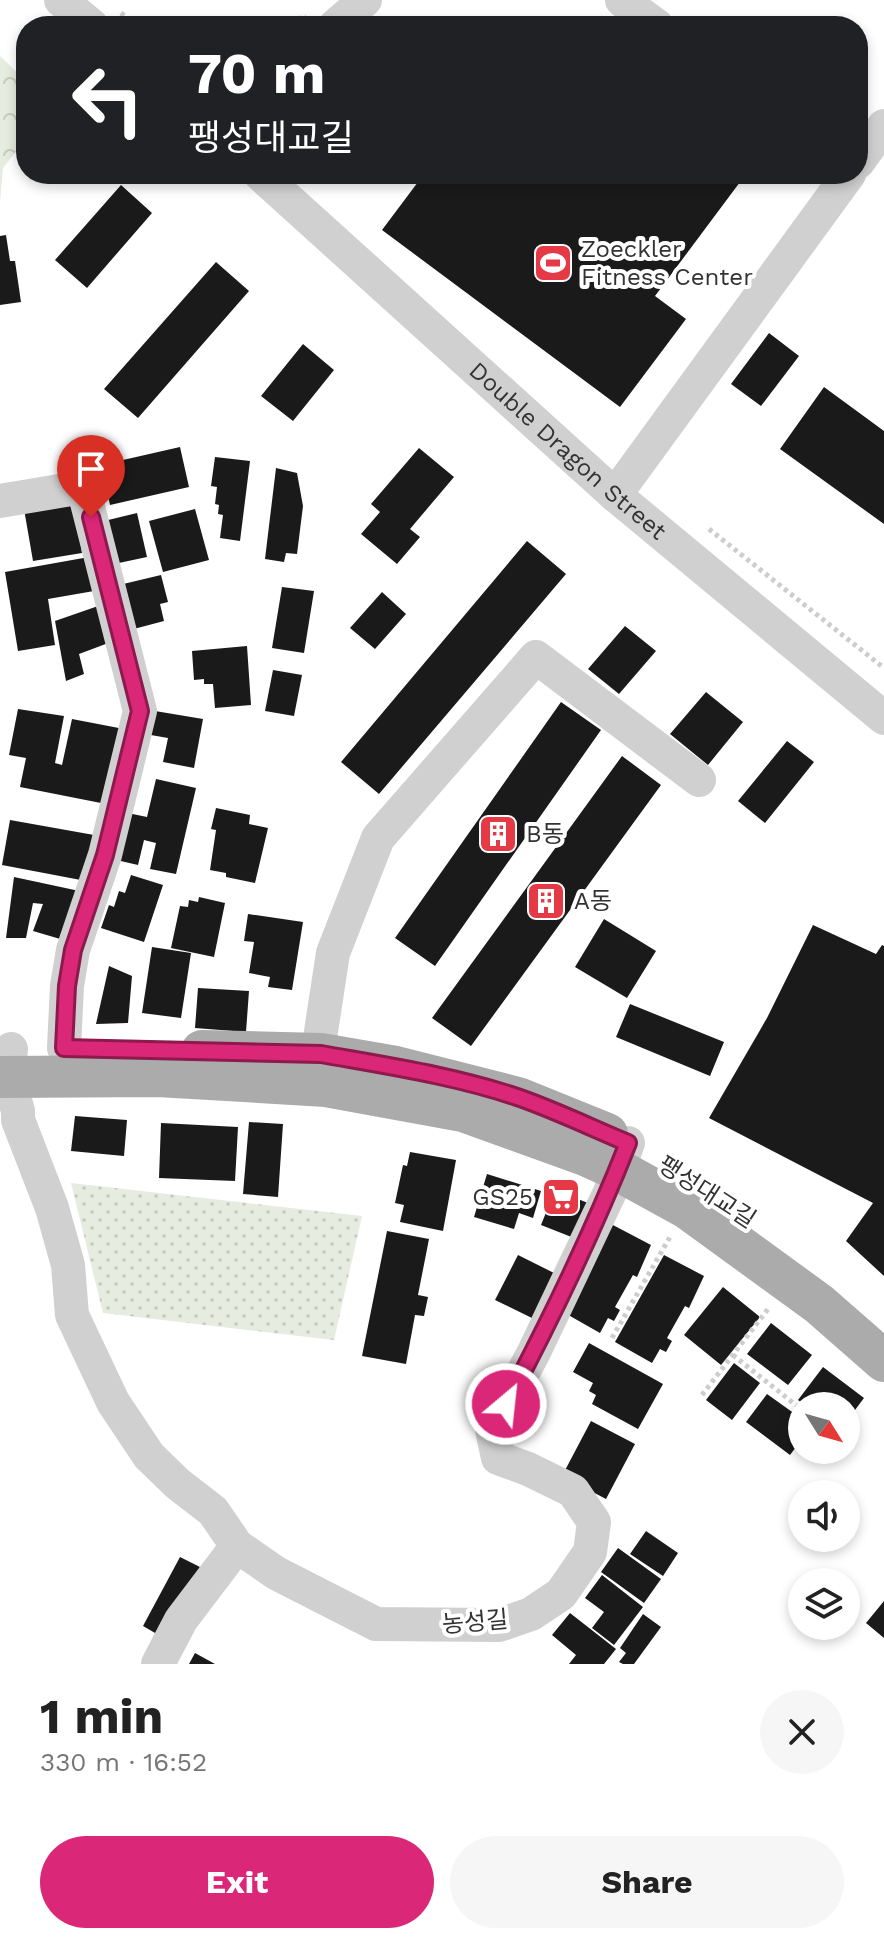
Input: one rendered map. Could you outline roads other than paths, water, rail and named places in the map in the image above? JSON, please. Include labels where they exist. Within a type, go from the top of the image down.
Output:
[{"type":"main road","name":"팽성대교길","points":[[5,1063],[64,1048],[442,1077],[518,1098],[623,1156],[665,1163],[741,1212],[884,1325]]},
{"type":"main road","points":[[5,1063],[158,1076],[320,1070]]},
{"type":"main road","points":[[623,1156],[699,1217],[819,1304],[884,1361]]},
{"type":"street","points":[[61,0],[80,16]]},
{"type":"street","points":[[347,16],[365,0]]},
{"type":"street","points":[[622,0],[644,16]]},
{"type":"street","points":[[868,148],[884,126]]},
{"type":"street","name":"Double Dragon Street","points":[[271,184],[615,495],[884,718]]},
{"type":"street","points":[[615,495],[842,184]]},
{"type":"street","points":[[0,501],[83,487],[140,711],[105,855],[73,950],[67,986],[64,1048]]},
{"type":"street","points":[[320,1070],[320,1038],[333,953],[378,838],[536,657],[699,780]]},
{"type":"street","points":[[5,1063],[18,1120],[52,1208],[68,1265],[72,1315],[113,1402],[149,1456],[213,1511],[237,1546],[181,1620],[158,1664]]},
{"type":"street","name":"농성길","points":[[237,1546],[276,1573],[376,1624],[499,1625],[531,1614],[561,1594],[590,1552],[594,1522],[573,1491],[498,1458],[492,1430],[534,1352],[623,1156]]},
{"type":"place","name":"Zoeckler Fitness Center","points":[[553,263]]},
{"type":"place","name":"B동","points":[[498,834]]},
{"type":"place","name":"A동","points":[[546,901]]},
{"type":"place","name":"GS25","points":[[561,1197]]}]
